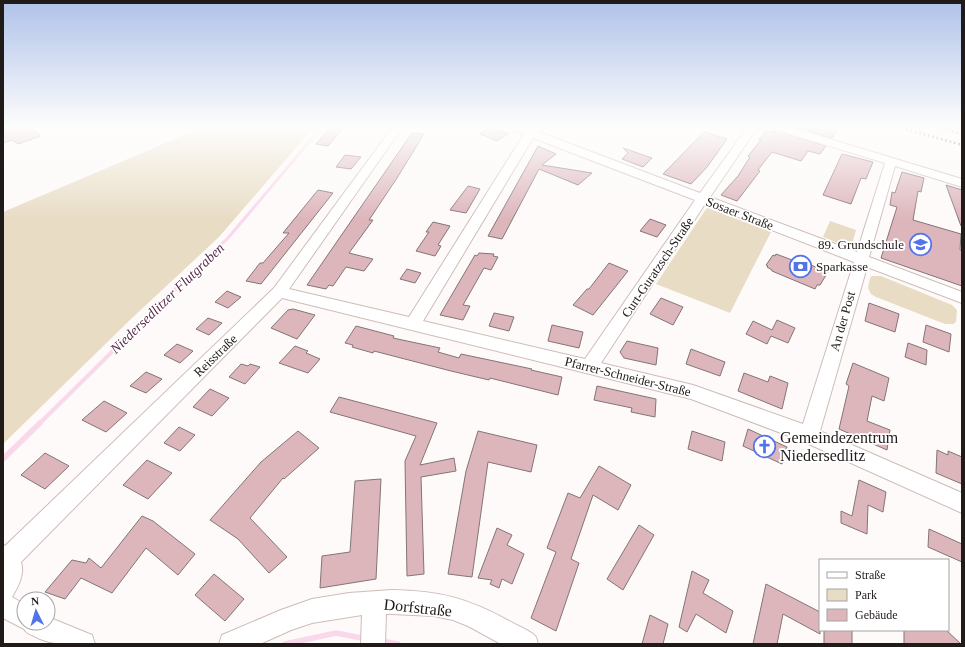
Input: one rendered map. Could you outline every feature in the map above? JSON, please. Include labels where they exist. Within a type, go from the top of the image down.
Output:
[{"type":"street","name":"Reisstraße","points":[[5,557],[279,292],[375,158]]},
{"type":"street","points":[[412,324],[515,158]]},
{"type":"street","name":"Sosaer Straße","points":[[603,158],[962,298]]},
{"type":"street","name":"Curt-Guratzsch-Straße","points":[[590,366],[702,198],[730,158]]},
{"type":"street","points":[[882,158],[962,183]]},
{"type":"street","name":"An der Post","points":[[809,435],[891,161]]},
{"type":"street","name":"Pfarrer-Schneider-Straße","points":[[279,292],[693,392],[809,435],[962,503]]},
{"type":"street","points":[[3,590],[8,582],[11,572],[11,565],[5,557]]},
{"type":"street","name":"Dorfstraße","points":[[231,644],[281,622],[312,611],[344,605],[374,624],[415,603],[445,607],[468,613],[526,644]]},
{"type":"street","points":[[3,605],[16,612]]},
{"type":"street","points":[[50,631],[84,644]]},
{"type":"green space","points":[[130,158],[287,158],[219,237],[131,319],[3,444],[3,212]]},
{"type":"green space","points":[[708,208],[771,232],[730,313],[656,284]]},
{"type":"green space","points":[[830,221],[856,230],[851,248],[823,237]]},
{"type":"green space","points":[[872,276],[881,276],[952,305],[957,310],[956,322],[953,324],[945,324],[876,297],[871,294],[868,288],[870,278]]},
{"type":"building","points":[[343,158],[360,158],[351,169],[336,167]]},
{"type":"building","points":[[395,158],[409,158],[369,220],[373,220],[349,253],[373,259],[364,271],[346,267],[333,286],[329,285],[326,289],[307,285]]},
{"type":"building","points":[[531,158],[551,158],[542,165],[592,173],[578,185],[539,169],[502,239],[488,236]]},
{"type":"building","points":[[623,158],[652,158],[643,167]]},
{"type":"building","points":[[678,158],[713,158],[691,184],[663,174]]},
{"type":"building","points":[[749,158],[767,158],[758,170],[760,171],[737,201],[721,195],[738,176]]},
{"type":"building","points":[[792,158],[803,158],[801,161]]},
{"type":"building","points":[[840,158],[858,158],[873,162],[866,179],[861,178],[851,204],[823,195]]},
{"type":"building","name":"89. Grundschule","points":[[902,172],[924,178],[921,192],[918,191],[913,220],[961,234],[960,250],[962,250],[962,286],[881,258],[897,207],[890,205],[892,192],[895,193]]},
{"type":"building","points":[[946,185],[962,190],[962,226],[961,226]]},
{"type":"building","points":[[468,186],[480,189],[466,213],[450,210]]},
{"type":"building","points":[[318,190],[333,193],[261,284],[246,281],[260,263],[263,263],[289,233],[283,233]]},
{"type":"building","points":[[650,219],[666,225],[657,237],[640,231]]},
{"type":"building","points":[[433,222],[450,226],[438,245],[441,246],[435,256],[416,251],[429,232],[426,232]]},
{"type":"building","points":[[479,253],[494,254],[493,256],[498,257],[491,270],[484,268],[463,305],[470,306],[463,320],[440,315],[475,255],[477,256]]},
{"type":"building","points":[[776,254],[795,261],[796,259],[828,272],[820,285],[817,285],[815,289],[772,271],[767,267],[768,266],[766,265],[773,255],[775,256]]},
{"type":"building","points":[[609,263],[628,271],[593,315],[573,305],[587,289],[589,289]]},
{"type":"building","points":[[407,269],[421,273],[415,283],[400,279]]},
{"type":"building","points":[[227,291],[241,297],[228,308],[215,302]]},
{"type":"building","points":[[661,298],[683,307],[673,325],[650,314]]},
{"type":"building","points":[[869,303],[899,314],[895,332],[865,321]]},
{"type":"building","points":[[293,309],[315,315],[297,339],[271,328],[288,310]]},
{"type":"building","points":[[494,313],[514,317],[509,331],[489,326]]},
{"type":"building","points":[[208,318],[222,323],[209,335],[196,329]]},
{"type":"building","points":[[777,320],[795,328],[788,343],[771,336],[767,344],[746,334],[753,321],[772,330]]},
{"type":"building","points":[[552,325],[583,332],[579,348],[548,341]]},
{"type":"building","points":[[926,325],[951,334],[949,352],[923,342]]},
{"type":"building","points":[[356,326],[394,336],[393,338],[440,348],[438,352],[459,358],[461,354],[562,377],[558,395],[352,347],[353,345],[345,343]]},
{"type":"building","points":[[627,341],[658,348],[656,365],[624,358],[620,352]]},
{"type":"building","points":[[908,343],[927,350],[926,365],[905,357]]},
{"type":"building","points":[[177,344],[193,351],[180,363],[164,355]]},
{"type":"building","points":[[295,346],[308,351],[306,353],[320,359],[308,373],[279,363]]},
{"type":"building","points":[[691,349],[725,362],[720,376],[686,364]]},
{"type":"building","points":[[853,363],[889,378],[884,401],[872,396],[867,421],[890,430],[887,450],[839,429],[849,386],[846,384]]},
{"type":"building","points":[[241,364],[248,366],[250,364],[260,367],[245,384],[229,377]]},
{"type":"building","points":[[146,372],[162,379],[146,393],[130,386]]},
{"type":"building","points":[[744,373],[768,382],[770,376],[788,383],[782,409],[738,391]]},
{"type":"building","points":[[597,386],[656,399],[655,417],[631,412],[632,408],[594,400]]},
{"type":"building","points":[[210,389],[229,398],[212,416],[193,407]]},
{"type":"building","points":[[339,397],[437,423],[420,465],[454,458],[456,471],[421,477],[424,574],[407,576],[405,461],[416,436],[330,412]]},
{"type":"building","points":[[104,401],[127,413],[106,432],[82,420]]},
{"type":"building","points":[[179,427],[195,435],[180,451],[164,443]]},
{"type":"building","name":"Gemeindezentrum Niedersedlitz","points":[[748,429],[787,447],[782,464],[743,446]]},
{"type":"building","points":[[298,431],[319,448],[284,479],[283,478],[250,518],[287,557],[269,573],[238,539],[210,520],[261,462]]},
{"type":"building","points":[[478,431],[537,445],[531,472],[488,462],[472,577],[448,574],[466,471]]},
{"type":"building","points":[[692,431],[725,442],[722,461],[688,449]]},
{"type":"building","points":[[937,450],[948,455],[948,451],[962,457],[962,484],[936,473]]},
{"type":"building","points":[[45,453],[69,466],[45,489],[21,475]]},
{"type":"building","points":[[147,460],[172,473],[148,499],[123,485]]},
{"type":"building","points":[[599,466],[631,485],[618,510],[593,495],[571,559],[579,563],[556,631],[531,618],[556,552],[547,548],[568,493],[580,498]]},
{"type":"building","points":[[381,479],[376,579],[320,588],[322,556],[350,552],[355,481]]},
{"type":"building","points":[[859,480],[886,492],[883,512],[868,505],[867,534],[841,523],[841,511],[852,516]]},
{"type":"building","points":[[142,516],[153,521],[195,554],[178,575],[146,548],[112,593],[81,578],[65,599],[56,596],[56,591],[46,591],[72,560],[86,563],[89,558],[101,568]]},
{"type":"building","points":[[639,525],[654,535],[623,590],[607,579]]},
{"type":"building","points":[[497,528],[512,535],[507,545],[524,554],[512,584],[502,579],[499,588],[490,584],[492,580],[478,578]]},
{"type":"building","points":[[929,529],[962,544],[962,562],[928,547]]},
{"type":"building","points":[[692,571],[709,580],[703,593],[733,611],[726,633],[696,614],[687,632],[679,627]]},
{"type":"building","points":[[214,574],[244,599],[225,621],[195,595]]},
{"type":"building","points":[[766,584],[819,611],[820,634],[783,614],[777,644],[753,644]]},
{"type":"building","points":[[650,615],[668,624],[663,644],[642,644]]},
{"type":"building","points":[[824,631],[852,631],[852,644],[824,644]]},
{"type":"building","points":[[904,631],[947,631],[961,644],[904,644]]},
{"type":"waterway","name":"Niedersedlitzer Flutgraben","points":[[210,255],[228,238],[295,158]]},
{"type":"waterway","name":"Niedersedlitzer Flutgraben","points":[[39,424],[211,254]]},
{"type":"waterway","name":"Niedersedlitzer Flutgraben","points":[[3,459],[40,423]]},
{"type":"waterway","points":[[285,644],[336,633],[367,639]]},
{"type":"waterway","points":[[381,641],[398,644]]},
{"type":"place","name":"89. Grundschule","points":[[920,244]]},
{"type":"place","name":"Sparkasse","points":[[800,266]]},
{"type":"place","name":"Gemeindezentrum Niedersedlitz","points":[[765,446]]}]
